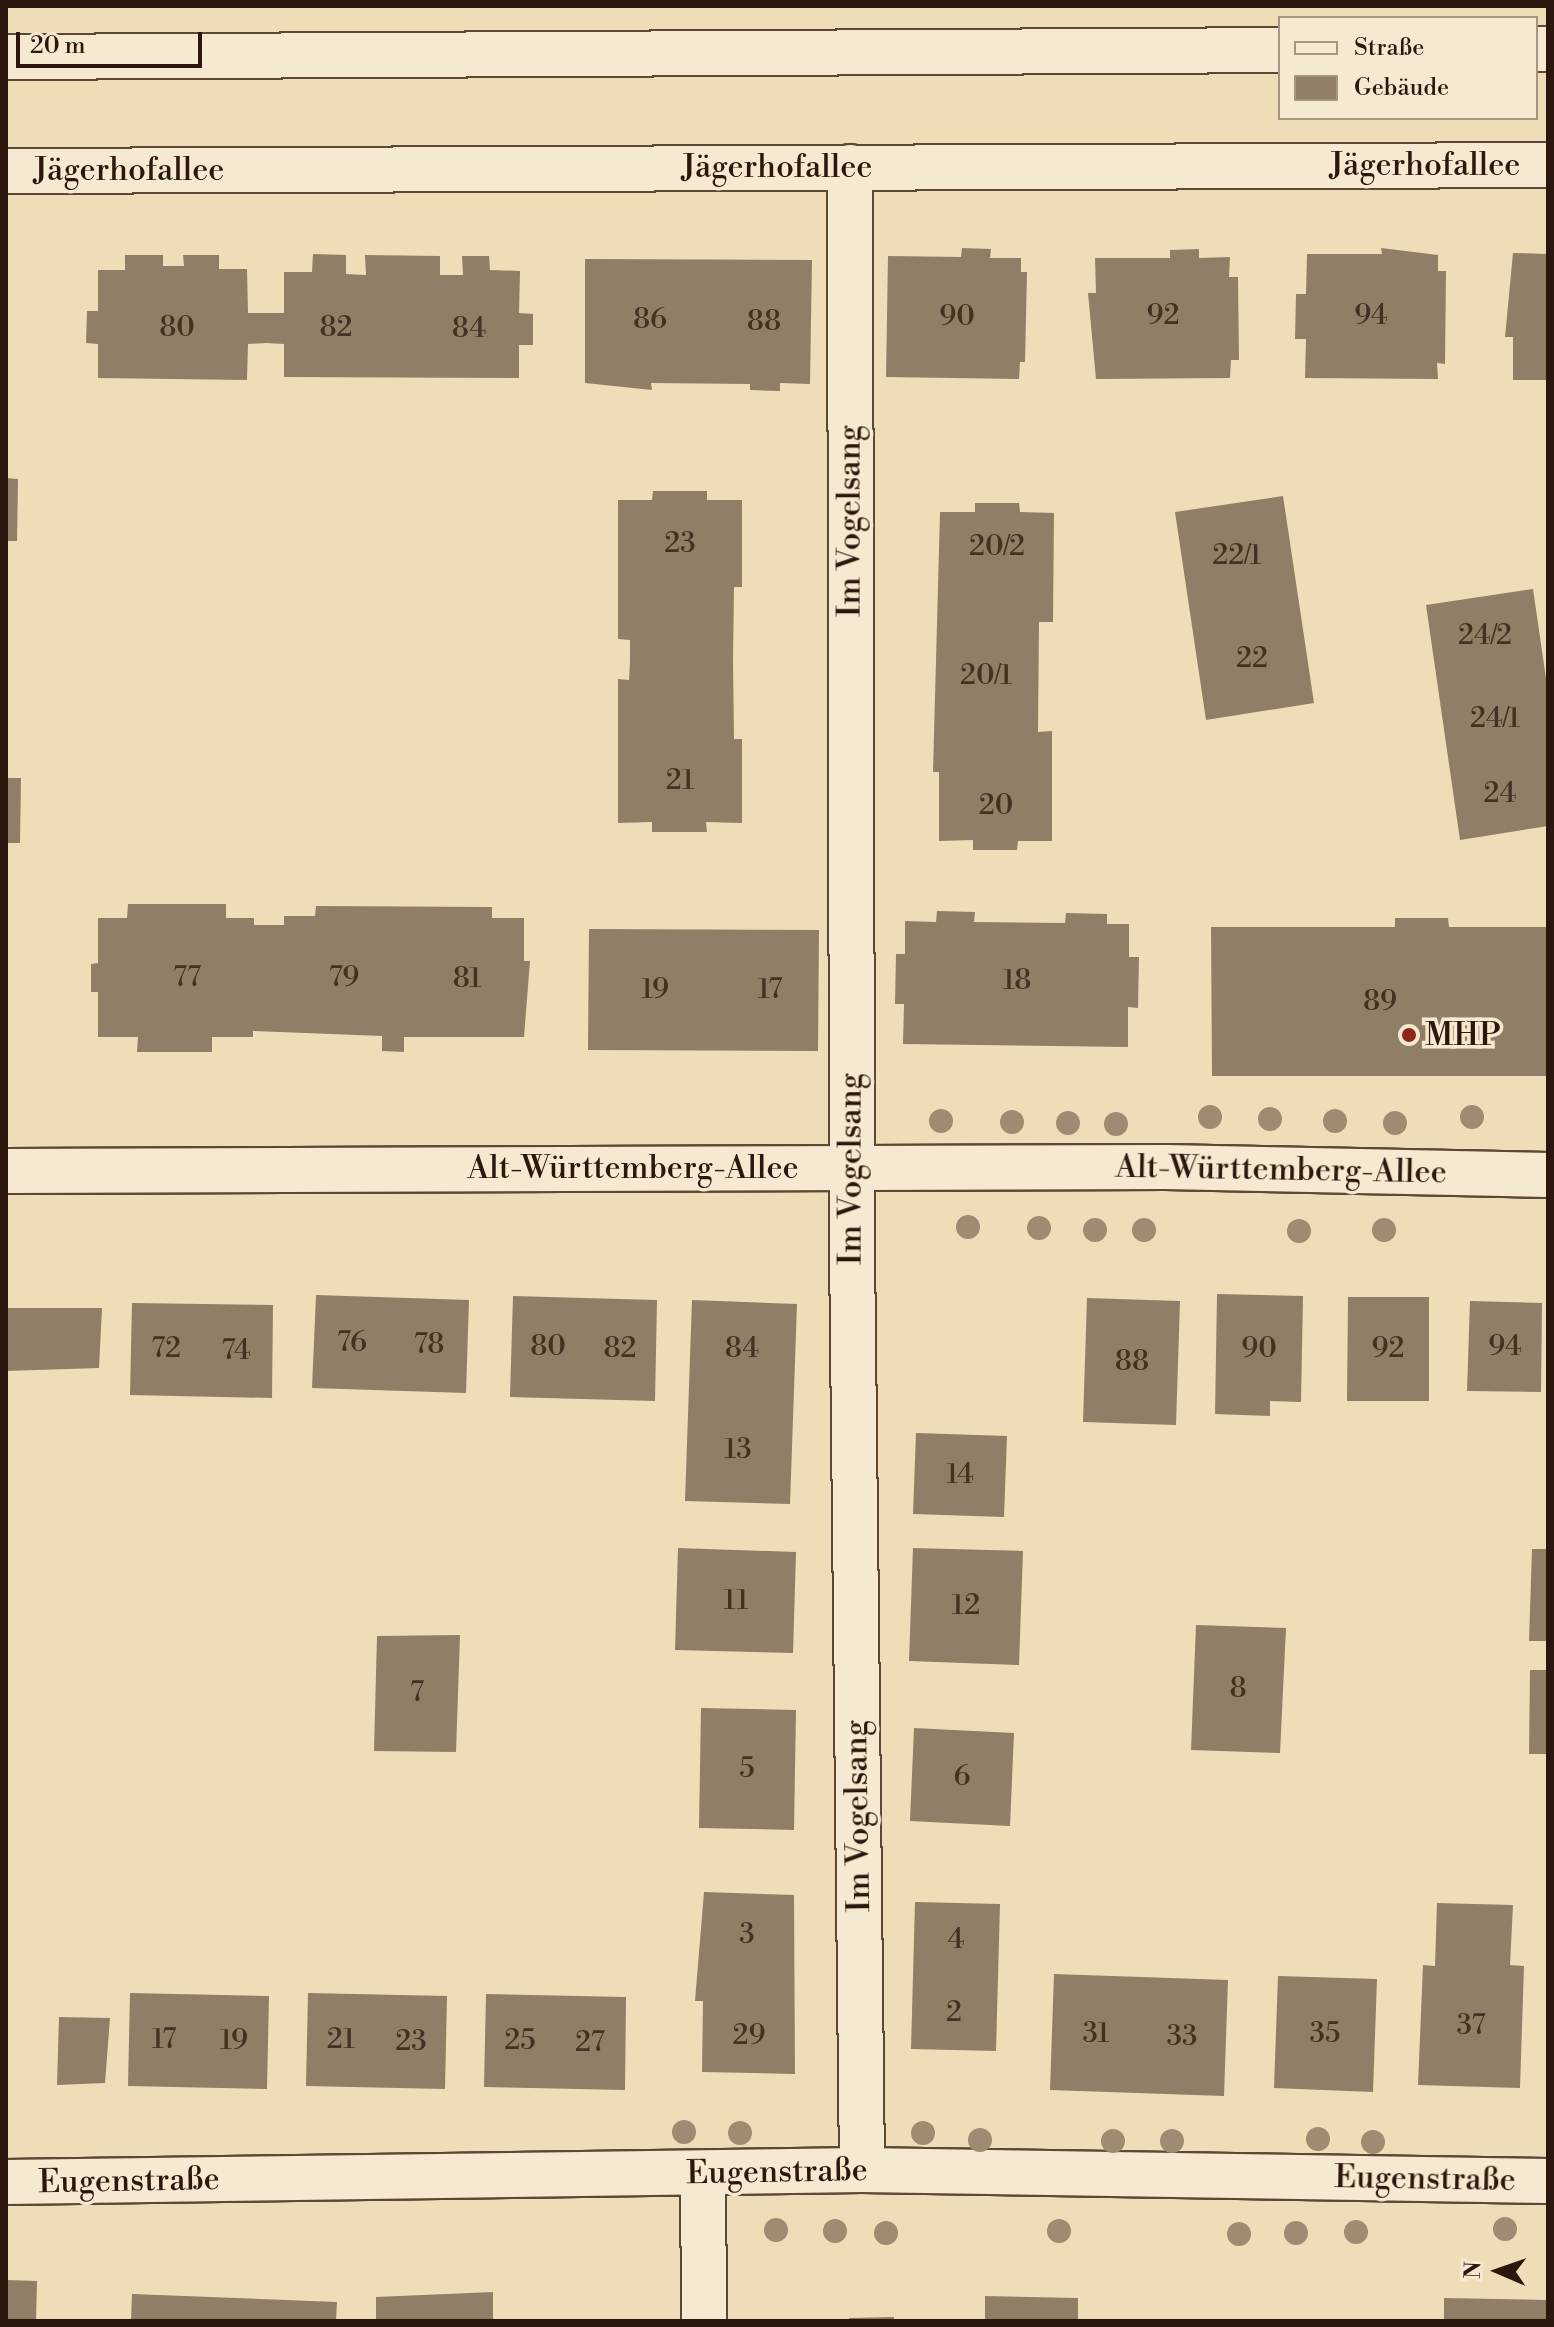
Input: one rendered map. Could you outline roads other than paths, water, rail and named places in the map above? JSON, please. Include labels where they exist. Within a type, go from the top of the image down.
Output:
[{"type":"street","points":[[6,57],[1278,50]]},
{"type":"street","name":"Jägerhofallee","points":[[6,171],[1548,165]]},
{"type":"street","name":"Im Vogelsang","points":[[850,167],[851,1167],[862,2170]]},
{"type":"street","name":"Alt-Württemberg-Allee","points":[[6,1171],[851,1167],[1548,1175]]},
{"type":"street","name":"Eugenstraße","points":[[6,2182],[862,2170],[1548,2181]]},
{"type":"street","points":[[703,2173],[704,2321]]},
{"type":"place","name":"MHP","points":[[1409,1035]]}]
